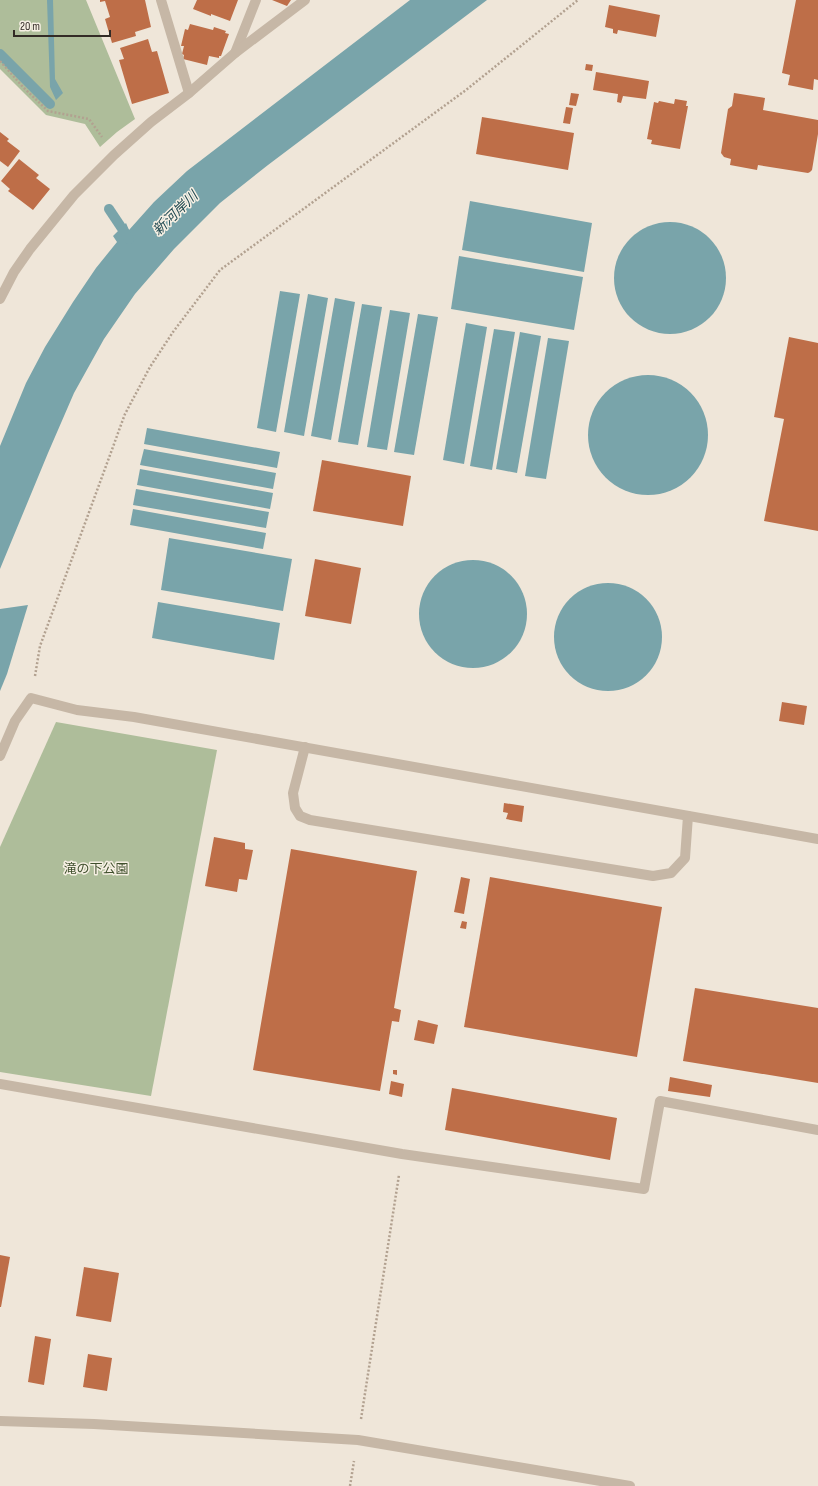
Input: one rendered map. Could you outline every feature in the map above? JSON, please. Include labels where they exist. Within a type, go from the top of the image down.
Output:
[{"type":"street","points":[[160,0],[189,93]]},
{"type":"street","points":[[235,53],[256,0]]},
{"type":"street","points":[[0,299],[14,272],[30,249],[74,195],[114,155],[151,122],[189,93],[235,53],[305,0]]},
{"type":"street","points":[[0,756],[15,721],[31,698],[77,710],[134,717],[818,839]]},
{"type":"street","points":[[305,747],[293,793],[295,808],[300,816],[310,820],[653,876],[671,872],[685,858],[688,816]]},
{"type":"street","points":[[0,1084],[402,1154],[644,1189],[660,1101],[818,1130]]},
{"type":"street","points":[[1,1421],[94,1424],[358,1440],[630,1486]]},
{"type":"path","points":[[31,698],[40,646],[125,414],[150,367],[173,332],[220,270],[466,90],[578,0]]},
{"type":"path","points":[[0,61],[48,111],[89,119],[114,155]]},
{"type":"path","points":[[350,1486],[402,1154]]},
{"type":"green space","points":[[0,0],[86,0],[135,119],[100,147],[85,124],[46,115],[0,69]]},
{"type":"green space","name":"滝の下公園","points":[[56,722],[217,750],[151,1096],[0,1072],[0,847]]},
{"type":"water","points":[[47,0],[53,0],[55,79],[63,93],[56,100],[50,87]]},
{"type":"water","name":"新河岸川","points":[[410,0],[487,0],[220,203],[174,249],[135,294],[104,339],[74,393],[0,569],[0,446],[26,383],[45,347],[96,268],[117,242],[113,236],[126,223],[129,230],[154,202],[187,171]]},
{"type":"water","points":[[470,201],[592,223],[584,272],[462,250]]},
{"type":"water","points":[[670,222],[681,223],[691,227],[701,232],[709,239],[716,247],[721,257],[725,267],[725,289],[721,299],[716,309],[709,317],[701,324],[691,329],[681,333],[670,334],[659,333],[649,329],[639,324],[631,317],[624,309],[619,299],[615,289],[614,278],[615,267],[619,257],[624,247],[631,239],[639,232],[649,227],[659,223]]},
{"type":"water","points":[[459,256],[583,277],[574,330],[451,309]]},
{"type":"water","points":[[280,291],[300,294],[276,432],[257,428]]},
{"type":"water","points":[[308,294],[328,298],[304,436],[284,432]]},
{"type":"water","points":[[335,298],[355,302],[331,440],[311,436]]},
{"type":"water","points":[[362,304],[382,307],[358,445],[338,442]]},
{"type":"water","points":[[390,310],[410,313],[387,450],[367,447]]},
{"type":"water","points":[[418,314],[438,317],[414,455],[394,452]]},
{"type":"water","points":[[466,323],[487,327],[464,464],[443,460]]},
{"type":"water","points":[[494,329],[515,332],[492,470],[470,466]]},
{"type":"water","points":[[520,332],[541,336],[517,473],[496,469]]},
{"type":"water","points":[[548,338],[569,341],[546,479],[525,476]]},
{"type":"water","points":[[648,375],[671,380],[681,385],[690,393],[698,402],[703,412],[708,435],[703,458],[698,468],[690,477],[681,485],[671,490],[648,495],[625,490],[615,485],[606,477],[598,468],[593,458],[588,435],[593,412],[598,402],[606,393],[615,385],[625,380]]},
{"type":"water","points":[[147,428],[280,452],[277,468],[144,444]]},
{"type":"water","points":[[144,449],[276,473],[273,489],[140,465]]},
{"type":"water","points":[[140,469],[273,493],[270,509],[137,485]]},
{"type":"water","points":[[136,489],[269,512],[266,528],[133,505]]},
{"type":"water","points":[[133,509],[266,533],[263,549],[130,525]]},
{"type":"water","points":[[169,538],[292,559],[283,611],[161,590]]},
{"type":"water","points":[[473,560],[494,564],[511,576],[523,593],[527,614],[523,635],[511,652],[494,664],[473,668],[452,664],[435,652],[423,635],[419,614],[423,593],[435,576],[452,564]]},
{"type":"water","points":[[608,583],[629,587],[646,599],[658,616],[662,637],[658,658],[646,675],[629,687],[608,691],[587,687],[570,675],[558,658],[554,637],[558,616],[570,599],[587,587]]},
{"type":"water","points":[[158,602],[280,623],[274,660],[152,638]]},
{"type":"water","points":[[28,605],[7,674],[0,691],[0,609]]},
{"type":"building","points":[[100,0],[145,0],[151,27],[135,32],[136,36],[112,43],[105,19],[110,17],[105,1],[100,2]]},
{"type":"building","points":[[197,0],[238,0],[230,21],[193,9]]},
{"type":"building","points":[[272,0],[291,0],[287,6]]},
{"type":"building","points":[[796,0],[818,0],[818,80],[814,79],[813,90],[788,85],[790,75],[782,73]]},
{"type":"building","points":[[609,5],[660,15],[656,37],[618,30],[617,34],[613,33],[613,29],[605,27]]},
{"type":"building","points":[[190,24],[213,30],[214,27],[226,31],[225,33],[229,34],[219,58],[209,56],[207,65],[183,59],[184,55],[182,54],[184,46],[181,46],[185,29],[188,30]]},
{"type":"building","points":[[148,39],[152,52],[157,51],[169,93],[132,104],[119,60],[124,59],[120,48]]},
{"type":"building","points":[[586,64],[593,65],[592,71],[585,70]]},
{"type":"building","points":[[596,72],[649,81],[646,99],[623,96],[621,103],[617,102],[618,94],[593,90]]},
{"type":"building","points":[[571,93],[579,94],[576,106],[569,105]]},
{"type":"building","points":[[734,93],[765,98],[763,110],[818,120],[818,134],[812,170],[810,172],[808,173],[758,165],[757,170],[730,165],[731,159],[724,157],[721,153],[728,109],[732,106]]},
{"type":"building","points":[[675,99],[687,101],[686,106],[688,106],[680,149],[651,144],[652,140],[647,139],[654,102],[658,103],[659,101],[674,104]]},
{"type":"building","points":[[566,107],[573,108],[570,124],[563,123]]},
{"type":"building","points":[[482,117],[574,133],[568,170],[476,154]]},
{"type":"building","points":[[0,132],[9,139],[7,141],[20,151],[8,167],[0,161]]},
{"type":"building","points":[[19,159],[39,175],[36,178],[50,189],[33,210],[8,191],[10,189],[1,181]]},
{"type":"building","points":[[789,337],[818,343],[818,531],[764,521],[784,419],[774,417]]},
{"type":"building","points":[[322,460],[411,476],[403,526],[313,511]]},
{"type":"building","points":[[315,559],[361,568],[351,624],[305,616]]},
{"type":"building","points":[[782,702],[807,706],[804,725],[779,721]]},
{"type":"building","points":[[504,803],[524,806],[522,822],[506,819],[508,813],[503,812]]},
{"type":"building","points":[[214,837],[245,843],[245,849],[253,850],[247,880],[239,879],[237,892],[205,886]]},
{"type":"building","points":[[291,849],[417,871],[394,1008],[401,1010],[399,1022],[392,1021],[380,1091],[253,1070]]},
{"type":"building","points":[[461,877],[470,879],[464,914],[454,912]]},
{"type":"building","points":[[490,877],[662,907],[637,1057],[464,1027]]},
{"type":"building","points":[[462,921],[467,922],[466,929],[460,928]]},
{"type":"building","points":[[695,988],[818,1008],[818,1083],[683,1061]]},
{"type":"building","points":[[418,1020],[438,1025],[434,1044],[414,1040]]},
{"type":"building","points":[[393,1070],[397,1070],[397,1075],[393,1074]]},
{"type":"building","points":[[670,1077],[712,1085],[710,1097],[668,1091]]},
{"type":"building","points":[[391,1081],[404,1084],[402,1097],[389,1094]]},
{"type":"building","points":[[452,1088],[617,1118],[610,1160],[445,1130]]},
{"type":"building","points":[[0,1255],[10,1257],[1,1307],[0,1307]]},
{"type":"building","points":[[84,1267],[119,1273],[111,1322],[76,1316]]},
{"type":"building","points":[[35,1336],[51,1339],[44,1385],[28,1382]]},
{"type":"building","points":[[88,1354],[112,1358],[107,1391],[83,1387]]},
{"type":"waterway","points":[[0,54],[50,104]]},
{"type":"waterway","points":[[109,209],[129,239]]}]
